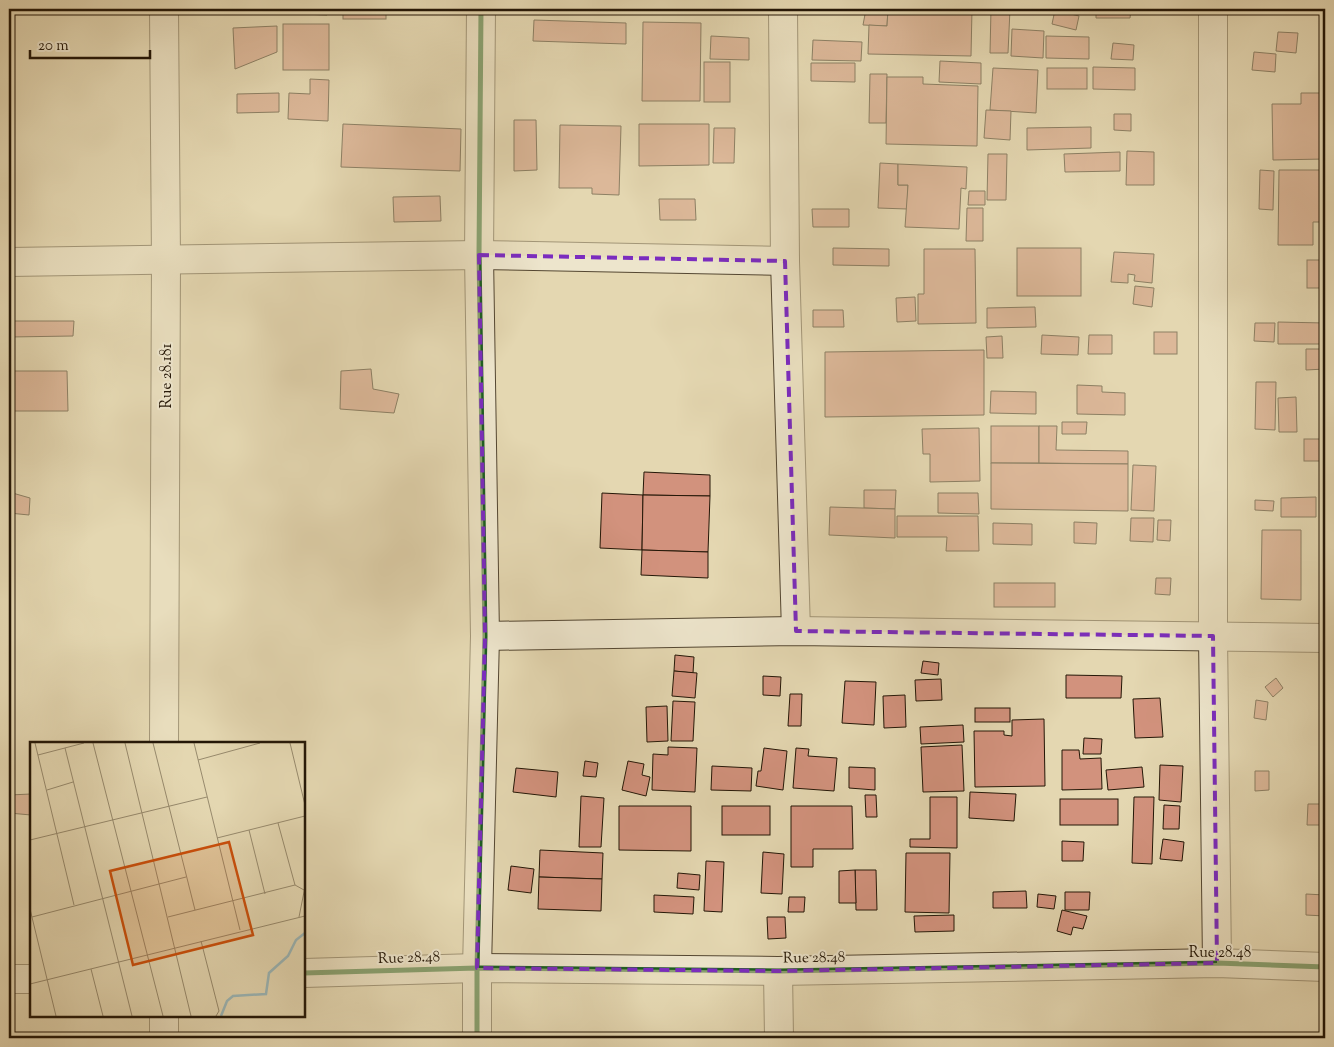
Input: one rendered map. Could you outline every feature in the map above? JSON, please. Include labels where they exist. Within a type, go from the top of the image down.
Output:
[{"type":"street","name":"Rue 28.181","points":[[164,9],[166,260],[164,742]]},
{"type":"street","points":[[477,1038],[485,636],[479,255],[481,9]]},
{"type":"street","points":[[783,9],[784,261],[796,631]]},
{"type":"street","points":[[1213,9],[1213,636],[1217,964]]},
{"type":"street","points":[[9,262],[479,255],[784,261]]},
{"type":"street","points":[[485,636],[796,631],[1325,638]]},
{"type":"street","name":"Rue 28.48","points":[[305,973],[477,968],[778,970],[1217,964],[1325,967]]},
{"type":"street","points":[[778,970],[778,1038]]},
{"type":"street","points":[[9,979],[30,979]]},
{"type":"street","points":[[164,1017],[164,1038]]},
{"type":"highlighted area","points":[[479,255],[785,261],[796,631],[1213,636],[1217,963],[778,971],[477,968],[485,636]]},
{"type":"building","points":[[250,9],[327,9],[327,15],[250,12]]},
{"type":"building","points":[[343,9],[386,9],[386,19],[343,19]]},
{"type":"building","points":[[645,9],[724,9],[724,10],[645,11]]},
{"type":"building","points":[[866,9],[888,9],[887,26],[863,25]]},
{"type":"building","points":[[888,9],[972,9],[971,56],[868,54],[869,25],[887,26]]},
{"type":"building","points":[[991,9],[1010,9],[1008,53],[990,53]]},
{"type":"building","points":[[1096,9],[1131,9],[1130,18],[1096,18]]},
{"type":"building","points":[[1055,10],[1079,16],[1076,30],[1052,24]]},
{"type":"building","points":[[534,20],[626,23],[626,44],[533,41]]},
{"type":"building","points":[[643,22],[701,23],[700,101],[642,101]]},
{"type":"building","points":[[283,24],[329,24],[329,70],[283,70]]},
{"type":"building","points":[[277,26],[277,52],[235,69],[233,28]]},
{"type":"building","points":[[1012,29],[1044,31],[1043,58],[1011,56]]},
{"type":"building","points":[[1278,32],[1298,33],[1296,53],[1276,51]]},
{"type":"building","points":[[711,36],[749,38],[749,60],[710,59]]},
{"type":"building","points":[[1046,36],[1089,37],[1089,59],[1046,58]]},
{"type":"building","points":[[813,40],[862,42],[861,61],[812,60]]},
{"type":"building","points":[[1113,43],[1134,45],[1133,60],[1111,59]]},
{"type":"building","points":[[1254,52],[1276,54],[1275,72],[1252,70]]},
{"type":"building","points":[[940,61],[981,63],[981,84],[939,82]]},
{"type":"building","points":[[704,62],[730,62],[730,102],[704,102]]},
{"type":"building","points":[[811,63],[855,63],[855,82],[811,81]]},
{"type":"building","points":[[1093,67],[1135,68],[1135,90],[1093,89]]},
{"type":"building","points":[[993,68],[1038,70],[1036,113],[990,110]]},
{"type":"building","points":[[1047,68],[1087,68],[1087,89],[1047,89]]},
{"type":"building","points":[[870,74],[887,74],[886,123],[869,123]]},
{"type":"building","points":[[887,77],[923,77],[923,84],[978,86],[977,146],[886,144]]},
{"type":"building","points":[[310,79],[329,80],[328,121],[288,119],[289,93],[310,94]]},
{"type":"building","points":[[279,93],[279,112],[237,113],[237,94]]},
{"type":"building","points":[[1301,93],[1325,93],[1325,159],[1273,160],[1272,104],[1301,104]]},
{"type":"building","points":[[986,110],[1011,111],[1010,140],[984,138]]},
{"type":"building","points":[[1114,114],[1131,114],[1131,131],[1114,130]]},
{"type":"building","points":[[514,120],[536,120],[537,170],[514,171]]},
{"type":"building","points":[[343,124],[461,129],[460,171],[341,167]]},
{"type":"building","points":[[639,124],[709,124],[709,165],[639,166]]},
{"type":"building","points":[[560,125],[621,126],[619,195],[592,194],[592,188],[559,188]]},
{"type":"building","points":[[1091,127],[1091,148],[1027,150],[1027,128]]},
{"type":"building","points":[[714,128],[735,128],[734,163],[713,163]]},
{"type":"building","points":[[1127,151],[1154,152],[1154,185],[1126,185]]},
{"type":"building","points":[[1120,152],[1120,171],[1065,172],[1064,154]]},
{"type":"building","points":[[988,154],[1007,154],[1006,200],[987,200]]},
{"type":"building","points":[[880,163],[898,164],[898,185],[908,185],[907,209],[878,208]]},
{"type":"building","points":[[898,164],[967,167],[966,189],[961,188],[959,229],[905,227],[908,185],[898,185]]},
{"type":"building","points":[[1260,170],[1274,171],[1273,210],[1259,209]]},
{"type":"building","points":[[1279,170],[1325,170],[1325,222],[1313,222],[1313,245],[1278,245]]},
{"type":"building","points":[[969,191],[985,191],[985,205],[968,205]]},
{"type":"building","points":[[440,196],[441,221],[394,222],[393,197]]},
{"type":"building","points":[[659,199],[695,199],[696,220],[660,220]]},
{"type":"building","points":[[967,208],[983,208],[983,241],[966,241]]},
{"type":"building","points":[[812,209],[849,209],[849,227],[813,227]]},
{"type":"building","points":[[1321,232],[1325,232],[1325,254],[1321,254]]},
{"type":"building","points":[[833,248],[889,249],[889,266],[833,265]]},
{"type":"building","points":[[1017,248],[1081,248],[1081,296],[1017,296]]},
{"type":"building","points":[[924,249],[975,249],[976,323],[918,324],[918,294],[924,294]]},
{"type":"building","points":[[1114,252],[1154,254],[1152,283],[1134,281],[1135,275],[1128,274],[1128,283],[1111,282]]},
{"type":"building","points":[[1307,260],[1325,260],[1325,288],[1307,288]]},
{"type":"building","points":[[1135,286],[1154,288],[1152,307],[1133,304]]},
{"type":"building","points":[[915,297],[916,321],[897,322],[896,298]]},
{"type":"building","points":[[1035,307],[1036,327],[987,328],[987,308]]},
{"type":"building","points":[[813,310],[843,310],[844,327],[813,327]]},
{"type":"building","points":[[9,321],[74,321],[73,336],[9,337]]},
{"type":"building","points":[[1278,322],[1325,323],[1325,344],[1278,344]]},
{"type":"building","points":[[1255,323],[1275,323],[1274,342],[1254,341]]},
{"type":"building","points":[[1154,332],[1177,332],[1177,354],[1154,354]]},
{"type":"building","points":[[1042,335],[1079,337],[1078,355],[1041,354]]},
{"type":"building","points":[[1089,335],[1112,335],[1112,354],[1088,354]]},
{"type":"building","points":[[1002,336],[1003,358],[987,358],[986,337]]},
{"type":"building","points":[[1306,349],[1325,349],[1325,369],[1306,370]]},
{"type":"building","points":[[984,350],[984,415],[825,417],[825,352]]},
{"type":"building","points":[[371,369],[373,389],[399,394],[394,413],[340,409],[341,371]]},
{"type":"building","points":[[9,371],[67,371],[68,411],[9,411]]},
{"type":"building","points":[[1256,382],[1276,382],[1275,430],[1255,429]]},
{"type":"building","points":[[1077,385],[1102,386],[1102,392],[1125,393],[1125,415],[1077,414]]},
{"type":"building","points":[[991,391],[1036,392],[1036,414],[990,413]]},
{"type":"building","points":[[1296,397],[1297,432],[1279,432],[1278,398]]},
{"type":"building","points":[[1062,422],[1087,422],[1086,434],[1062,434]]},
{"type":"building","points":[[991,426],[1039,426],[1039,463],[991,463]]},
{"type":"building","points":[[1039,426],[1057,426],[1056,450],[1128,451],[1128,464],[1039,463]]},
{"type":"building","points":[[979,428],[980,481],[930,482],[930,454],[923,454],[922,429]]},
{"type":"building","points":[[1304,439],[1325,439],[1325,461],[1304,461]]},
{"type":"building","points":[[991,463],[1128,464],[1128,511],[991,509]]},
{"type":"building","points":[[1133,465],[1156,466],[1154,511],[1131,510]]},
{"type":"building","points":[[644,472],[710,475],[710,496],[643,495]]},
{"type":"building","points":[[864,490],[896,490],[895,509],[864,508]]},
{"type":"building","points":[[9,492],[30,498],[29,515],[9,513]]},
{"type":"building","points":[[602,493],[643,495],[642,550],[600,548]]},
{"type":"building","points":[[938,493],[978,493],[979,514],[938,513]]},
{"type":"building","points":[[643,495],[710,496],[708,552],[642,550]]},
{"type":"building","points":[[1316,497],[1316,517],[1281,517],[1281,498]]},
{"type":"building","points":[[1255,500],[1274,501],[1273,511],[1255,510]]},
{"type":"building","points":[[830,507],[895,509],[895,538],[829,535]]},
{"type":"building","points":[[897,516],[978,516],[979,551],[946,551],[947,537],[897,537]]},
{"type":"building","points":[[1131,518],[1154,518],[1153,542],[1130,541]]},
{"type":"building","points":[[1158,520],[1171,520],[1170,541],[1157,540]]},
{"type":"building","points":[[1074,522],[1097,523],[1096,544],[1074,543]]},
{"type":"building","points":[[993,523],[1032,524],[1032,545],[993,544]]},
{"type":"building","points":[[1262,530],[1301,530],[1301,600],[1261,599]]},
{"type":"building","points":[[642,550],[708,552],[708,578],[641,575]]},
{"type":"building","points":[[1156,578],[1171,578],[1170,595],[1155,594]]},
{"type":"building","points":[[994,583],[1055,583],[1055,607],[994,607]]},
{"type":"building","points":[[675,655],[694,657],[693,673],[674,671]]},
{"type":"building","points":[[923,661],[939,663],[938,675],[921,673]]},
{"type":"building","points":[[674,671],[697,673],[695,698],[672,696]]},
{"type":"building","points":[[1066,675],[1122,676],[1121,698],[1066,698]]},
{"type":"building","points":[[763,676],[781,677],[780,696],[763,695]]},
{"type":"building","points":[[1323,677],[1325,677],[1325,691],[1322,691]]},
{"type":"building","points":[[1276,678],[1283,688],[1273,697],[1265,687]]},
{"type":"building","points":[[941,679],[942,700],[916,701],[915,680]]},
{"type":"building","points":[[845,681],[876,682],[874,725],[842,723]]},
{"type":"building","points":[[790,694],[802,694],[801,726],[788,726]]},
{"type":"building","points":[[905,695],[906,727],[884,728],[883,696]]},
{"type":"building","points":[[1160,698],[1163,737],[1135,738],[1133,699]]},
{"type":"building","points":[[1256,700],[1268,702],[1266,720],[1254,718]]},
{"type":"building","points":[[673,701],[695,702],[693,741],[671,741]]},
{"type":"building","points":[[667,706],[668,741],[647,742],[646,707]]},
{"type":"building","points":[[975,708],[1010,708],[1010,722],[975,722]]},
{"type":"building","points":[[1044,719],[1045,786],[975,787],[974,731],[1004,731],[1004,735],[1012,736],[1012,720]]},
{"type":"building","points":[[963,725],[964,742],[921,744],[920,727]]},
{"type":"building","points":[[1084,738],[1102,739],[1101,754],[1083,754]]},
{"type":"building","points":[[962,745],[964,791],[923,792],[921,747]]},
{"type":"building","points":[[668,747],[697,748],[695,792],[652,790],[653,754],[668,755]]},
{"type":"building","points":[[764,748],[787,751],[783,790],[756,786],[758,771],[761,771]]},
{"type":"building","points":[[796,748],[809,749],[808,756],[837,758],[834,791],[793,788]]},
{"type":"building","points":[[1062,750],[1079,750],[1080,759],[1101,758],[1102,789],[1062,790]]},
{"type":"building","points":[[585,761],[598,763],[596,777],[583,776]]},
{"type":"building","points":[[628,761],[644,764],[642,775],[650,777],[646,796],[622,790]]},
{"type":"building","points":[[1160,765],[1183,766],[1181,802],[1159,800]]},
{"type":"building","points":[[712,766],[752,768],[751,791],[711,790]]},
{"type":"building","points":[[849,767],[875,768],[875,790],[849,788]]},
{"type":"building","points":[[1142,767],[1144,787],[1108,790],[1106,770]]},
{"type":"building","points":[[516,768],[558,772],[556,797],[513,792]]},
{"type":"building","points":[[1322,768],[1325,768],[1325,788],[1322,788]]},
{"type":"building","points":[[1255,771],[1269,771],[1269,790],[1255,791]]},
{"type":"building","points":[[970,792],[1016,794],[1014,821],[969,818]]},
{"type":"building","points":[[30,794],[30,815],[9,813],[9,795]]},
{"type":"building","points":[[865,795],[876,795],[877,817],[866,817]]},
{"type":"building","points":[[581,796],[604,798],[601,847],[579,847]]},
{"type":"building","points":[[930,797],[957,797],[957,848],[910,847],[910,839],[930,839]]},
{"type":"building","points":[[1134,797],[1154,797],[1152,864],[1132,863]]},
{"type":"building","points":[[1060,799],[1118,799],[1118,825],[1060,825]]},
{"type":"building","points":[[1308,804],[1325,804],[1325,825],[1307,825]]},
{"type":"building","points":[[1164,805],[1180,806],[1179,829],[1163,829]]},
{"type":"building","points":[[619,806],[691,806],[691,851],[619,850]]},
{"type":"building","points":[[722,806],[770,806],[770,835],[722,835]]},
{"type":"building","points":[[791,806],[852,806],[853,849],[813,849],[813,867],[791,867]]},
{"type":"building","points":[[1163,839],[1184,842],[1182,861],[1160,859]]},
{"type":"building","points":[[1062,841],[1084,842],[1083,861],[1062,861]]},
{"type":"building","points":[[540,850],[603,853],[602,879],[539,877]]},
{"type":"building","points":[[763,852],[784,854],[782,894],[761,893]]},
{"type":"building","points":[[906,853],[950,853],[949,913],[905,912]]},
{"type":"building","points":[[706,861],[724,862],[722,912],[704,911]]},
{"type":"building","points":[[511,866],[534,869],[531,893],[508,890]]},
{"type":"building","points":[[855,870],[876,870],[877,910],[856,910]]},
{"type":"building","points":[[855,870],[856,903],[839,903],[839,871]]},
{"type":"building","points":[[678,873],[700,875],[699,890],[677,888]]},
{"type":"building","points":[[539,877],[602,879],[601,911],[538,909]]},
{"type":"building","points":[[1026,891],[1027,908],[993,908],[993,892]]},
{"type":"building","points":[[1065,892],[1090,892],[1089,910],[1065,910]]},
{"type":"building","points":[[1038,894],[1056,896],[1054,909],[1037,907]]},
{"type":"building","points":[[1306,894],[1325,895],[1325,916],[1306,915]]},
{"type":"building","points":[[654,895],[694,897],[693,914],[654,912]]},
{"type":"building","points":[[789,897],[805,897],[804,912],[788,912]]},
{"type":"building","points":[[1062,910],[1087,916],[1083,929],[1073,927],[1071,935],[1057,931]]},
{"type":"building","points":[[954,915],[954,931],[915,932],[914,916]]},
{"type":"building","points":[[767,917],[785,917],[786,938],[768,939]]},
{"type":"cycle path","points":[[477,1038],[485,636],[479,255],[481,9]]},
{"type":"cycle path","points":[[305,973],[477,968],[778,971],[1217,963],[1325,967]]}]
